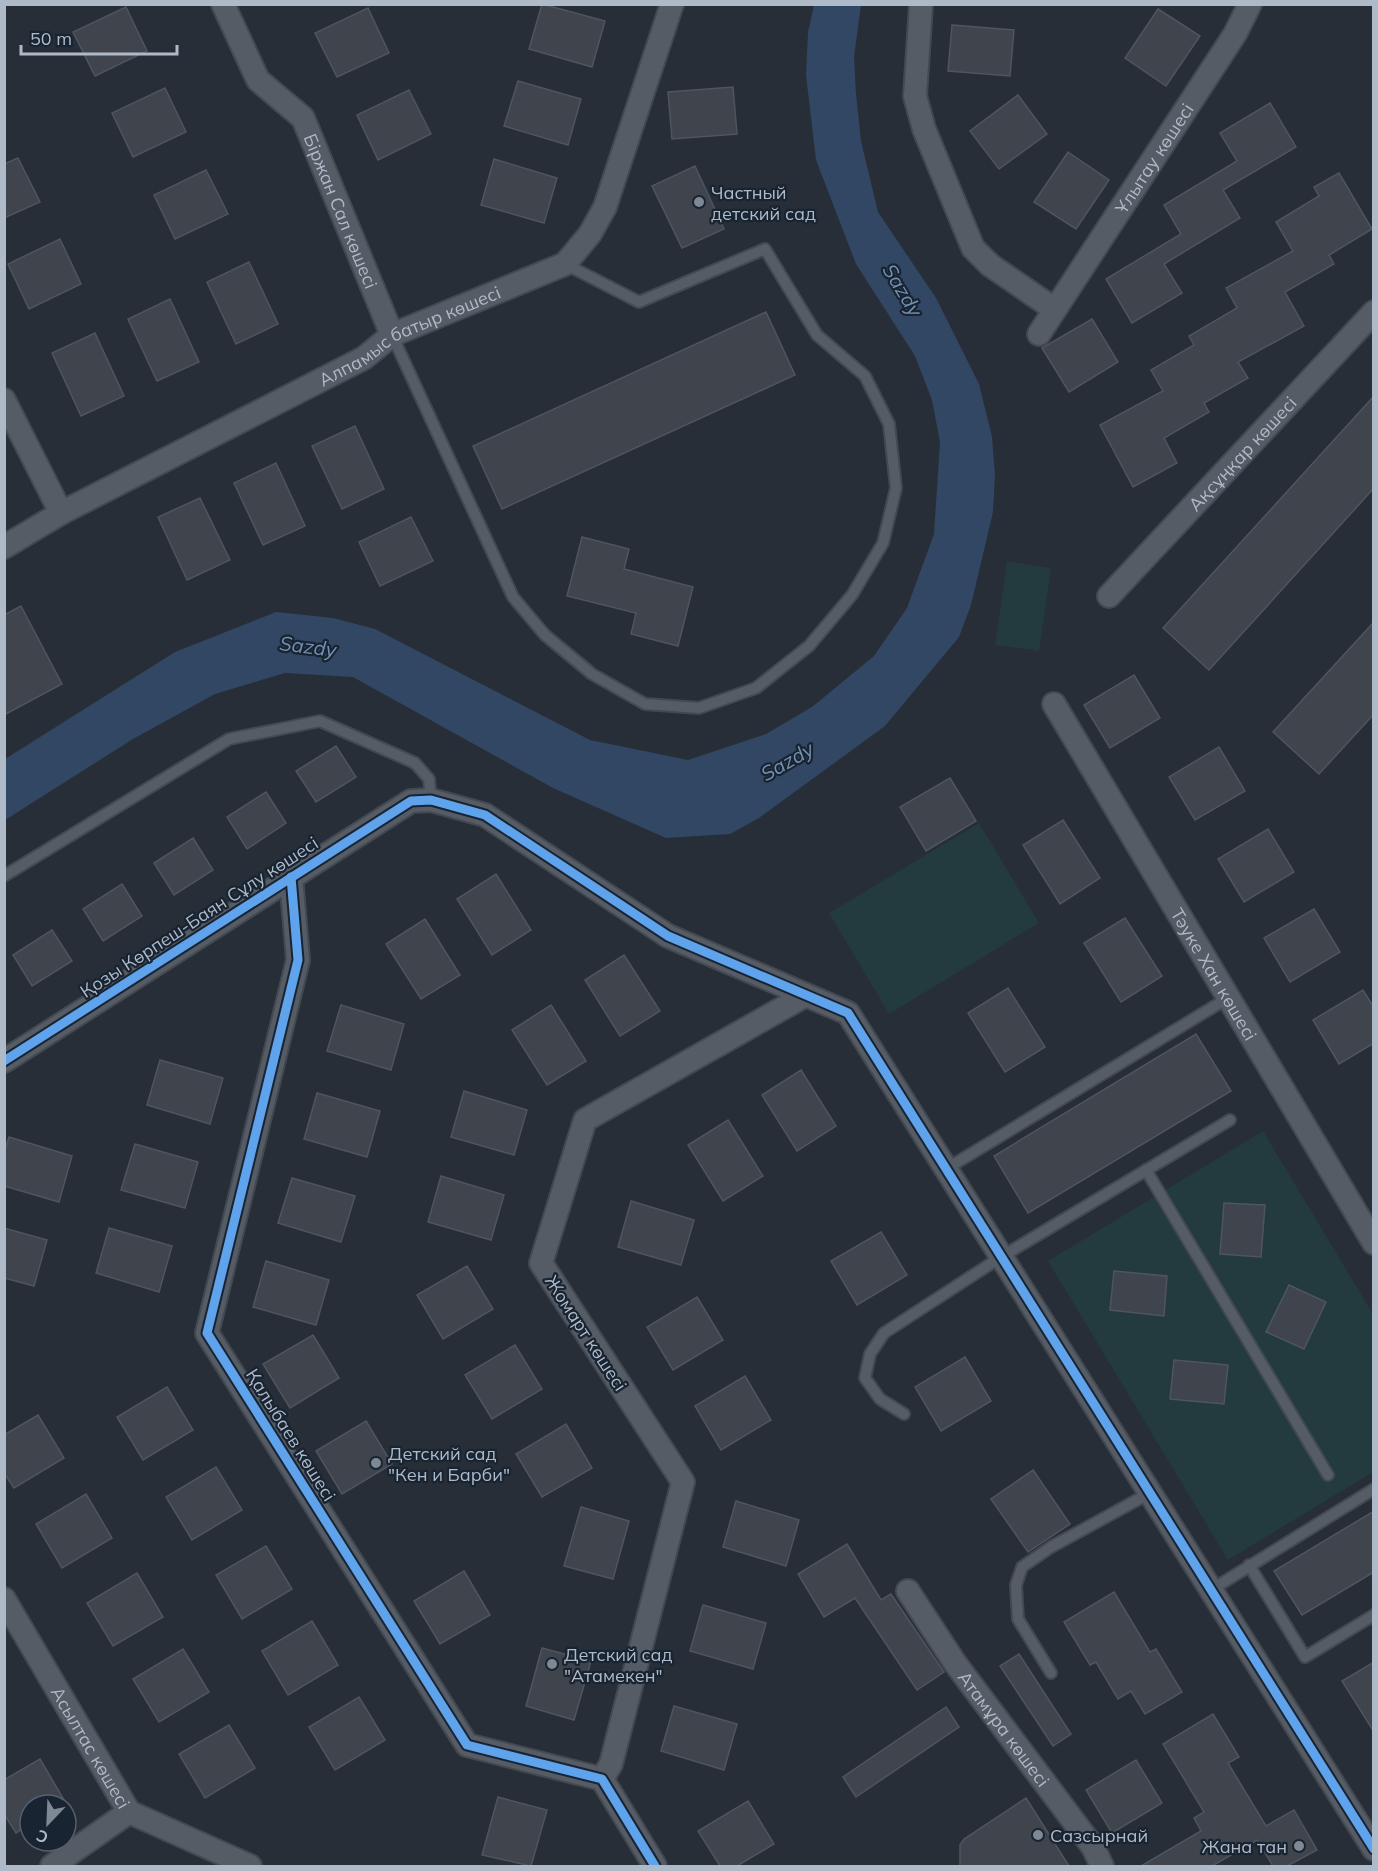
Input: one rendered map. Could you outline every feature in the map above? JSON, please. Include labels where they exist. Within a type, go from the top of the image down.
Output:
[{"type":"street","name":"Біржан Сал көшесі","points":[[223,4],[258,80],[303,118],[392,335]]},
{"type":"street","name":"Алпамыс батыр көшесі","points":[[4,547],[61,513],[364,358],[392,335],[565,264],[590,234],[605,207],[672,4]]},
{"type":"street","points":[[921,4],[915,96],[924,129],[974,248],[990,265],[1054,309]]},
{"type":"street","name":"Ұлытау көшесі","points":[[1039,334],[1235,34],[1251,4]]},
{"type":"street","name":"Ақсұңқар көшесі","points":[[1110,596],[1374,312]]},
{"type":"street","points":[[4,400],[61,513]]},
{"type":"street","name":"Тәуке Хан көшесі","points":[[1054,704],[1374,1243]]},
{"type":"street","points":[[421,800],[485,815],[668,936],[848,1013],[1374,1849]]},
{"type":"street","name":"Қозы Көрпеш-Баян Сұлу көшесі","points":[[4,1061],[291,878],[421,800]]},
{"type":"street","name":"Қалыбаев көшесі","points":[[291,878],[298,960],[207,1333],[467,1744],[602,1779]]},
{"type":"street","name":"Жомарт көшесі","points":[[602,1779],[611,1764],[683,1482],[541,1263],[585,1120],[806,995]]},
{"type":"street","name":"Атамұра көшесі","points":[[908,1591],[955,1663],[1093,1847],[1102,1866]]},
{"type":"street","name":"Асылтас көшесі","points":[[4,1599],[129,1812],[250,1866]]},
{"type":"street","points":[[602,1779],[656,1866]]},
{"type":"street","points":[[52,1866],[129,1812]]},
{"type":"lane","points":[[392,335],[513,597],[545,634],[592,674],[645,704],[699,708],[756,688],[809,646],[852,595],[883,543],[896,488],[889,424],[864,376],[817,334],[765,249],[639,302],[565,264]]},
{"type":"lane","points":[[4,876],[229,739],[320,720],[415,763],[429,779],[421,800]]},
{"type":"lane","points":[[946,1169],[1228,998]]},
{"type":"lane","points":[[904,1414],[880,1400],[865,1378],[870,1354],[884,1333],[1001,1257],[1230,1120]]},
{"type":"lane","points":[[1146,1170],[1328,1474]]},
{"type":"lane","points":[[1211,1590],[1374,1490]]},
{"type":"lane","points":[[1051,1673],[1018,1619],[1016,1586],[1022,1567],[1051,1547],[1150,1493]]},
{"type":"lane","points":[[1249,1565],[1305,1657],[1374,1615]]},
{"type":"green space","points":[[1007,561],[1051,568],[1039,651],[995,645]]},
{"type":"green space","points":[[979,823],[1039,923],[889,1014],[829,913]]},
{"type":"green space","points":[[1263,1131],[1373,1314],[1373,1472],[1228,1560],[1048,1261]]},
{"type":"water","name":"Sazdy","points":[[814,5],[861,5],[854,57],[856,94],[861,141],[878,212],[936,298],[979,384],[992,437],[995,476],[993,512],[971,605],[959,637],[885,726],[759,818],[730,834],[666,838],[553,788],[353,677],[285,673],[215,694],[133,739],[5,820],[5,759],[175,652],[276,612],[333,618],[375,629],[590,740],[688,760],[766,734],[812,707],[874,656],[907,608],[934,534],[940,442],[932,400],[915,356],[856,264],[816,160],[806,75],[808,32]]},
{"type":"building","points":[[542,4],[605,21],[592,67],[529,49]]},
{"type":"building","points":[[126,7],[147,51],[95,76],[73,32]]},
{"type":"building","points":[[368,8],[389,53],[337,77],[315,33]]},
{"type":"building","points":[[1158,9],[1200,36],[1166,86],[1125,58]]},
{"type":"building","points":[[952,25],[1014,30],[1010,76],[948,71]]},
{"type":"building","points":[[518,81],[581,99],[568,145],[504,126]]},
{"type":"building","points":[[733,87],[737,134],[672,139],[668,92]]},
{"type":"building","points":[[165,88],[186,132],[133,157],[112,113]]},
{"type":"building","points":[[409,90],[431,134],[378,160],[357,115]]},
{"type":"building","points":[[1018,95],[1047,134],[999,169],[970,131]]},
{"type":"building","points":[[1270,103],[1296,147],[1223,190],[1240,218],[1164,264],[1182,293],[1132,323],[1106,279],[1181,234],[1164,205],[1237,161],[1220,133]]},
{"type":"building","points":[[1068,152],[1109,180],[1076,229],[1034,202]]},
{"type":"building","points":[[18,158],[40,202],[4,218],[4,164]]},
{"type":"building","points":[[494,159],[557,178],[544,223],[481,205]]},
{"type":"building","points":[[695,166],[724,229],[682,248],[652,186]]},
{"type":"building","points":[[206,170],[228,214],[175,239],[154,195]]},
{"type":"building","points":[[1339,173],[1372,229],[1329,255],[1334,264],[1285,292],[1304,326],[1238,362],[1248,378],[1204,403],[1209,412],[1164,438],[1177,463],[1133,487],[1100,425],[1163,391],[1151,370],[1194,345],[1189,336],[1237,308],[1226,288],[1293,251],[1276,222],[1319,196],[1314,187]]},
{"type":"building","points":[[60,239],[81,284],[29,309],[8,264]]},
{"type":"building","points":[[249,262],[278,324],[236,344],[207,282]]},
{"type":"building","points":[[170,299],[199,362],[157,381],[128,319]]},
{"type":"building","points":[[766,312],[795,375],[502,509],[473,446]]},
{"type":"building","points":[[1092,319],[1118,362],[1069,392],[1042,348]]},
{"type":"building","points":[[95,333],[124,396],[81,416],[52,353]]},
{"type":"building","points":[[1374,396],[1374,488],[1209,670],[1163,628]]},
{"type":"building","points":[[355,426],[384,489],[342,509],[312,446]]},
{"type":"building","points":[[276,463],[305,526],[263,545],[234,483]]},
{"type":"building","points":[[200,498],[230,560],[187,580],[158,517]]},
{"type":"building","points":[[411,517],[433,561],[380,586],[359,542]]},
{"type":"building","points":[[582,537],[629,549],[624,569],[693,587],[678,646],[631,634],[636,613],[567,596]]},
{"type":"building","points":[[21,606],[62,684],[4,715],[4,615]]},
{"type":"building","points":[[1374,622],[1374,714],[1319,774],[1273,732]]},
{"type":"building","points":[[1134,675],[1160,718],[1110,748],[1084,705]]},
{"type":"building","points":[[336,746],[356,777],[316,802],[296,771]]},
{"type":"building","points":[[1219,747],[1245,791],[1195,820],[1169,777]]},
{"type":"building","points":[[950,778],[976,821],[926,851],[900,807]]},
{"type":"building","points":[[266,792],[286,823],[247,849],[227,817]]},
{"type":"building","points":[[1063,820],[1100,878],[1060,904],[1023,845]]},
{"type":"building","points":[[1268,829],[1294,872],[1244,902],[1218,859]]},
{"type":"building","points":[[193,838],[213,870],[174,895],[154,863]]},
{"type":"building","points":[[496,874],[531,930],[492,955],[457,899]]},
{"type":"building","points":[[122,884],[142,916],[103,941],[83,909]]},
{"type":"building","points":[[1314,909],[1340,952],[1290,982],[1264,938]]},
{"type":"building","points":[[1125,918],[1162,976],[1121,1002],[1084,943]]},
{"type":"building","points":[[425,919],[460,975],[421,999],[386,944]]},
{"type":"building","points":[[52,930],[72,961],[32,986],[13,955]]},
{"type":"building","points":[[624,955],[660,1011],[620,1036],[585,980]]},
{"type":"building","points":[[1008,988],[1045,1047],[1005,1072],[968,1013]]},
{"type":"building","points":[[1363,990],[1374,1008],[1374,1043],[1339,1064],[1313,1020]]},
{"type":"building","points":[[341,1005],[404,1024],[391,1070],[327,1051]]},
{"type":"building","points":[[551,1005],[586,1061],[547,1085],[512,1030]]},
{"type":"building","points":[[1196,1034],[1231,1091],[1028,1213],[994,1156]]},
{"type":"building","points":[[160,1060],[223,1078],[210,1124],[147,1105]]},
{"type":"building","points":[[801,1070],[836,1126],[797,1151],[762,1095]]},
{"type":"building","points":[[464,1091],[527,1110],[514,1155],[451,1137]]},
{"type":"building","points":[[317,1093],[380,1111],[367,1157],[304,1139]]},
{"type":"building","points":[[728,1120],[763,1176],[723,1201],[688,1145]]},
{"type":"building","points":[[9,1137],[72,1156],[59,1202],[4,1186],[4,1153]]},
{"type":"building","points":[[135,1144],[198,1162],[185,1208],[121,1190]]},
{"type":"building","points":[[441,1176],[504,1195],[491,1240],[428,1222]]},
{"type":"building","points":[[292,1178],[355,1196],[341,1242],[278,1223]]},
{"type":"building","points":[[631,1201],[694,1220],[681,1265],[618,1247]]},
{"type":"building","points":[[1224,1203],[1265,1205],[1261,1257],[1220,1254]]},
{"type":"building","points":[[4,1228],[47,1240],[34,1286],[4,1278]]},
{"type":"building","points":[[109,1228],[172,1246],[159,1292],[96,1273]]},
{"type":"building","points":[[881,1232],[907,1275],[857,1305],[831,1261]]},
{"type":"building","points":[[266,1261],[329,1280],[316,1325],[253,1307]]},
{"type":"building","points":[[467,1266],[493,1309],[443,1339],[417,1295]]},
{"type":"building","points":[[1114,1271],[1167,1276],[1164,1316],[1110,1310]]},
{"type":"building","points":[[1289,1285],[1326,1302],[1304,1349],[1266,1332]]},
{"type":"building","points":[[697,1297],[723,1340],[673,1370],[647,1327]]},
{"type":"building","points":[[313,1335],[339,1378],[290,1408],[263,1364]]},
{"type":"building","points":[[515,1345],[542,1389],[492,1419],[465,1375]]},
{"type":"building","points":[[965,1357],[991,1401],[941,1431],[915,1387]]},
{"type":"building","points":[[1174,1360],[1228,1365],[1224,1404],[1170,1399]]},
{"type":"building","points":[[745,1376],[771,1420],[721,1450],[695,1406]]},
{"type":"building","points":[[167,1387],[193,1430],[143,1460],[117,1417]]},
{"type":"building","points":[[38,1415],[64,1458],[14,1488],[4,1473],[4,1435]]},
{"type":"building","points":[[366,1421],[392,1464],[342,1494],[316,1451]]},
{"type":"building","points":[[566,1424],[592,1468],[542,1497],[516,1454]]},
{"type":"building","points":[[216,1467],[242,1510],[192,1540],[166,1497]]},
{"type":"building","points":[[1033,1470],[1070,1524],[1028,1552],[991,1499]]},
{"type":"building","points":[[86,1494],[112,1538],[62,1568],[36,1524]]},
{"type":"building","points":[[736,1501],[799,1520],[786,1566],[723,1547]]},
{"type":"building","points":[[581,1507],[629,1521],[613,1579],[564,1566]]},
{"type":"building","points":[[1374,1511],[1374,1572],[1302,1615],[1274,1571]]},
{"type":"building","points":[[847,1544],[881,1600],[891,1594],[944,1672],[917,1690],[855,1598],[824,1617],[798,1574]]},
{"type":"building","points":[[266,1546],[292,1589],[242,1619],[216,1575]]},
{"type":"building","points":[[464,1571],[490,1615],[440,1644],[414,1601]]},
{"type":"building","points":[[137,1573],[163,1617],[113,1646],[87,1603]]},
{"type":"building","points":[[1114,1592],[1150,1652],[1156,1649],[1182,1692],[1145,1714],[1131,1691],[1118,1699],[1096,1662],[1090,1665],[1064,1622]]},
{"type":"building","points":[[703,1605],[766,1623],[753,1669],[690,1651]]},
{"type":"building","points":[[312,1621],[338,1665],[288,1695],[262,1651]]},
{"type":"building","points":[[542,1648],[591,1661],[574,1720],[526,1706]]},
{"type":"building","points":[[183,1649],[209,1692],[159,1722],[133,1679]]},
{"type":"building","points":[[1019,1654],[1071,1734],[1053,1746],[1000,1666]]},
{"type":"building","points":[[1374,1662],[1374,1732],[1342,1681]]},
{"type":"building","points":[[359,1697],[385,1740],[335,1770],[309,1727]]},
{"type":"building","points":[[674,1706],[737,1724],[724,1770],[661,1751]]},
{"type":"building","points":[[946,1707],[959,1727],[856,1797],[843,1777]]},
{"type":"building","points":[[1213,1714],[1239,1757],[1228,1763],[1266,1826],[1294,1810],[1317,1850],[1287,1866],[1273,1866],[1257,1840],[1212,1866],[1141,1866],[1201,1831],[1194,1818],[1204,1812],[1163,1744]]},
{"type":"building","points":[[229,1725],[255,1768],[205,1798],[179,1754]]},
{"type":"building","points":[[40,1759],[60,1793],[18,1793],[18,1832],[16,1833],[4,1814],[4,1780]]},
{"type":"building","points":[[1136,1760],[1162,1803],[1112,1833],[1086,1790]]},
{"type":"building","points":[[498,1797],[547,1810],[531,1866],[482,1855]]},
{"type":"building","points":[[1026,1798],[1069,1866],[960,1866],[960,1845],[964,1839]]},
{"type":"building","points":[[748,1801],[774,1844],[737,1866],[720,1866],[698,1831]]},
{"type":"cycle path","points":[[4,1061],[411,801],[431,800],[485,815],[668,936],[848,1013],[1374,1849]]},
{"type":"cycle path","points":[[291,877],[298,960],[207,1333],[467,1745],[602,1779],[655,1866]]},
{"type":"place","name":"Частный детский сад","points":[[699,202]]},
{"type":"place","name":"Детский сад \"Кен и Барби\"","points":[[376,1463]]},
{"type":"place","name":"Детский сад \"Атамекен\"","points":[[552,1664]]},
{"type":"place","name":"Сазсырнай","points":[[1038,1835]]},
{"type":"place","name":"Жана тан","points":[[1299,1846]]}]
